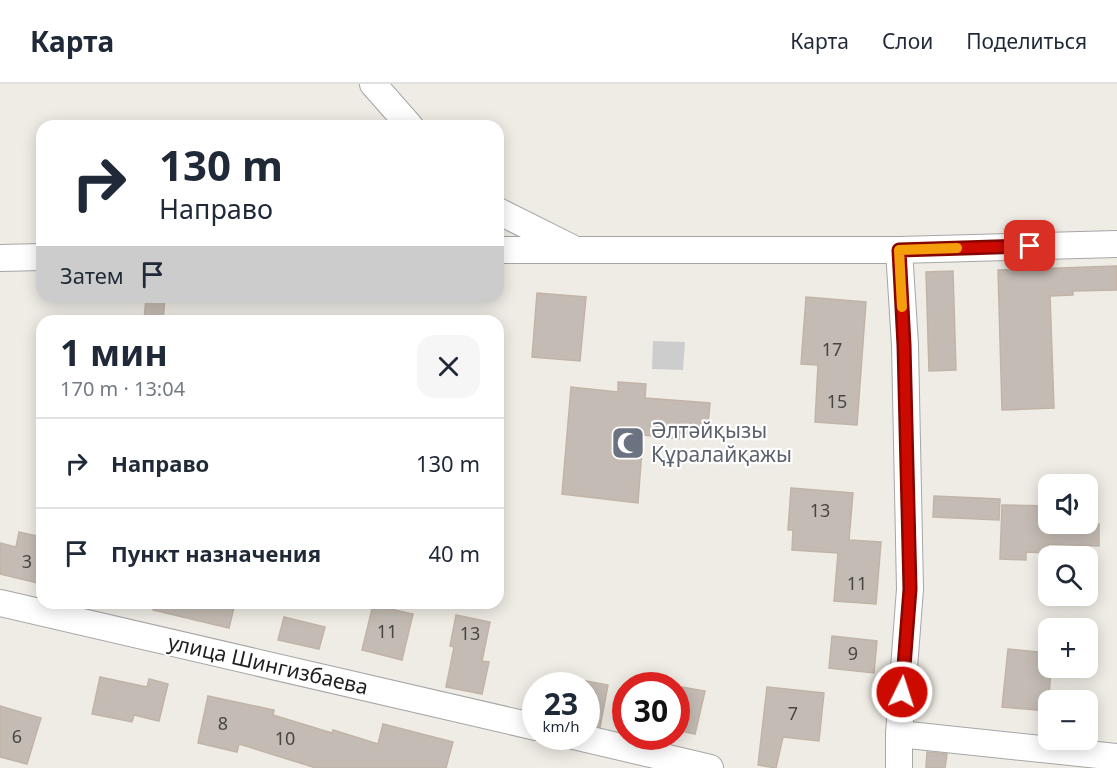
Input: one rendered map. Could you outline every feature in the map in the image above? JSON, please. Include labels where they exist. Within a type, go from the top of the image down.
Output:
[{"type":"street","points":[[373,84],[405,120]]},
{"type":"street","points":[[504,214],[573,249]]},
{"type":"street","points":[[504,250],[899,250],[1117,244]]},
{"type":"street","points":[[899,250],[904,345],[910,589],[899,734],[899,768]]},
{"type":"street","points":[[0,258],[36,257]]},
{"type":"street","name":"улица Шингизбаева","points":[[0,603],[522,725]]},
{"type":"street","points":[[899,734],[1114,760]]},
{"type":"street","points":[[600,742],[710,768]]},
{"type":"shaded area","points":[[653,341],[685,342],[683,370],[652,369]]},
{"type":"building","points":[[1117,266],[1117,290],[1073,291],[1073,295],[1050,296],[1054,408],[1002,410],[998,270]]},
{"type":"building","points":[[953,271],[956,370],[929,371],[926,272]]},
{"type":"building","points":[[537,293],[586,297],[580,361],[532,357]]},
{"type":"building","points":[[806,297],[866,302],[857,425],[815,422],[818,365],[801,364]]},
{"type":"building","points":[[146,303],[164,303],[164,315],[144,315]]},
{"type":"building","points":[[618,382],[646,384],[645,398],[710,403],[707,436],[679,433],[679,439],[643,435],[638,503],[562,494],[571,387],[618,392]]},
{"type":"building","points":[[791,488],[853,493],[849,540],[881,542],[876,604],[834,601],[838,553],[792,550],[793,530],[788,530]]},
{"type":"building","points":[[934,496],[1000,499],[999,520],[933,517]]},
{"type":"building","points":[[1002,505],[1038,506],[1038,534],[1098,534],[1099,524],[1099,546],[1048,544],[1048,546],[1038,546],[1038,553],[1026,552],[1026,560],[1000,559]]},
{"type":"building","points":[[19,532],[36,536],[36,583],[0,574],[0,543],[16,547]]},
{"type":"building","points":[[153,609],[234,609],[229,628]]},
{"type":"building","points":[[372,609],[391,609],[413,614],[402,660],[362,650]]},
{"type":"building","points":[[456,615],[490,622],[482,661],[489,662],[482,694],[446,687],[454,647],[450,646]]},
{"type":"building","points":[[284,617],[325,627],[319,649],[278,640]]},
{"type":"building","points":[[832,636],[877,641],[874,673],[829,668]]},
{"type":"building","points":[[1008,649],[1038,652],[1038,678],[1050,678],[1049,690],[1038,690],[1038,710],[1002,707]]},
{"type":"building","points":[[100,677],[147,687],[149,679],[168,684],[159,721],[134,715],[132,722],[92,714]]},
{"type":"building","points":[[600,684],[608,685],[600,727]]},
{"type":"building","points":[[767,687],[824,693],[819,741],[783,737],[776,768],[758,765]]},
{"type":"building","points":[[690,688],[705,691],[695,734],[690,733]]},
{"type":"building","points":[[208,696],[274,710],[273,715],[378,744],[383,724],[453,742],[446,768],[316,768],[239,744],[237,752],[198,743]]},
{"type":"building","points":[[0,706],[41,718],[27,764],[0,757]]},
{"type":"building","points":[[927,752],[947,754],[945,768],[926,768]]},
{"type":"slow traffic","points":[[902,307],[899,250],[957,248]]},
{"type":"place","name":"Әлтәйқызы Құралайқажы","points":[[628,443]]},
{"type":"route","points":[[902,692],[910,589],[904,345],[899,250],[1030,246]]}]
